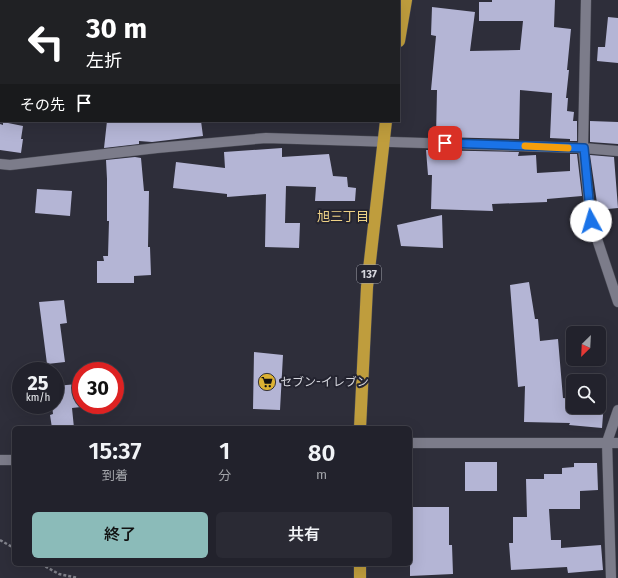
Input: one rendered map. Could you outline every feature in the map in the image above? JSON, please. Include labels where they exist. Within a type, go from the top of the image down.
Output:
[{"type":"highway","points":[[400,35],[406,0]]},
{"type":"highway","name":"137","points":[[360,426],[367,287],[386,122]]},
{"type":"highway","points":[[360,566],[360,578]]},
{"type":"street","points":[[586,0],[584,148],[591,221],[618,302]]},
{"type":"street","points":[[0,164],[10,165],[157,148],[266,138],[584,148],[618,151]]},
{"type":"street","points":[[611,578],[607,442],[618,410]]},
{"type":"street","points":[[412,443],[618,443]]},
{"type":"street","points":[[0,460],[12,460]]},
{"type":"path","points":[[0,540],[12,547]]},
{"type":"path","points":[[45,566],[59,574],[78,578]]},
{"type":"building","points":[[492,0],[555,0],[554,27],[571,29],[566,98],[568,98],[567,111],[574,112],[573,121],[577,121],[577,141],[570,141],[570,139],[550,138],[552,93],[520,90],[519,139],[436,137],[437,90],[431,90],[436,36],[431,35],[432,7],[475,12],[470,51],[520,50],[523,21],[479,21],[479,2],[492,2]]},
{"type":"building","points":[[608,17],[618,18],[618,63],[597,61],[598,47],[605,47]]},
{"type":"building","points":[[590,121],[618,122],[618,144],[590,142]]},
{"type":"building","points":[[3,122],[23,126],[21,153],[0,150],[0,124],[3,125]]},
{"type":"building","points":[[107,122],[201,122],[203,136],[152,142],[139,141],[139,144],[104,148]]},
{"type":"building","points":[[282,148],[282,157],[329,154],[333,176],[347,177],[348,187],[356,188],[355,201],[315,201],[316,187],[286,186],[285,223],[300,223],[299,248],[265,247],[266,194],[227,197],[227,194],[173,188],[176,162],[225,168],[224,152]]},
{"type":"building","points":[[426,150],[519,152],[518,156],[536,155],[537,173],[570,171],[570,154],[577,154],[582,196],[547,199],[547,202],[492,204],[493,211],[431,209],[432,175],[428,175]]},
{"type":"building","points":[[590,155],[614,157],[618,208],[598,210]]},
{"type":"building","points":[[135,157],[141,158],[144,191],[149,191],[148,247],[150,247],[151,275],[134,276],[134,283],[97,283],[97,261],[104,261],[103,256],[108,256],[109,221],[107,221],[106,160]]},
{"type":"building","points":[[37,189],[72,191],[70,216],[35,213]]},
{"type":"building","points":[[442,215],[443,248],[401,246],[397,225]]},
{"type":"building","points":[[529,282],[535,319],[538,319],[540,341],[558,339],[563,398],[566,398],[566,414],[603,414],[602,428],[569,425],[570,423],[524,422],[525,386],[518,387],[510,285]]},
{"type":"building","points":[[64,300],[67,323],[60,324],[65,362],[47,362],[39,302]]},
{"type":"building","name":"セブン-イレブン","points":[[254,352],[283,355],[280,410],[253,409]]},
{"type":"building","points":[[64,385],[72,385],[72,414],[74,426],[52,426],[50,415],[64,414]]},
{"type":"building","points":[[465,462],[497,462],[497,491],[465,491]]},
{"type":"building","points":[[574,463],[597,463],[598,490],[580,491],[580,509],[549,509],[551,540],[561,540],[561,548],[601,545],[603,570],[568,573],[567,567],[511,570],[509,543],[513,543],[513,517],[527,517],[526,479],[544,479],[544,474],[562,474],[562,468],[574,467]]},
{"type":"building","points":[[412,507],[449,507],[449,545],[452,545],[453,574],[410,576],[410,566],[412,566]]},
{"type":"slow traffic","points":[[525,146],[568,148]]},
{"type":"place","name":"セブン-イレブン","points":[[267,382]]},
{"type":"district","name":"旭三丁目","points":[[343,216]]},
{"type":"route","points":[[445,143],[584,148],[591,221]]}]
